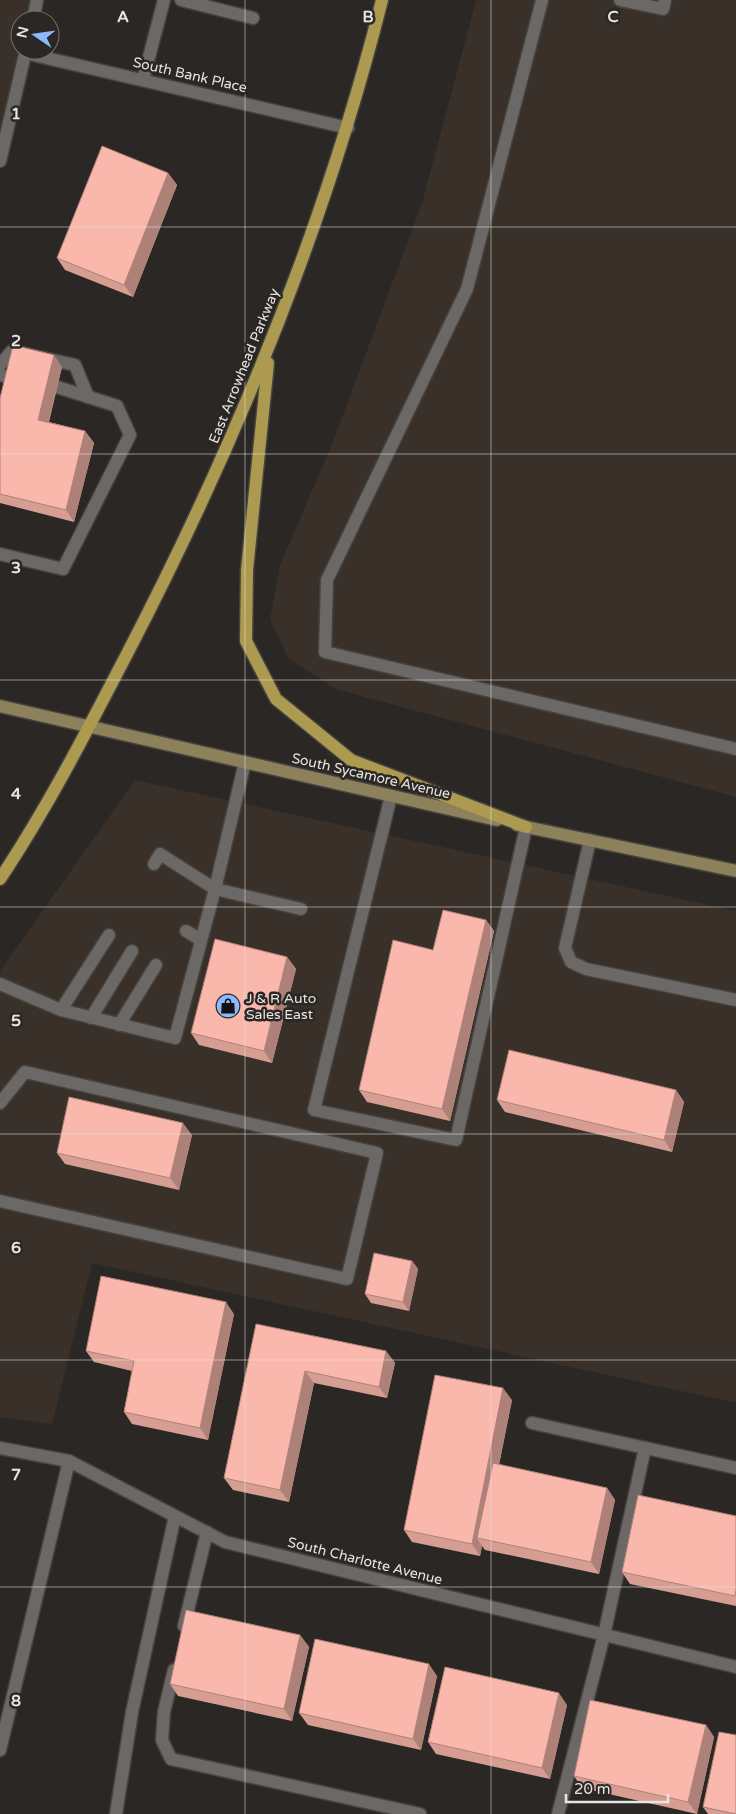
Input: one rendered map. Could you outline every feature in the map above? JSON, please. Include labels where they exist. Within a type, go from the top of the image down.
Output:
[{"type":"main road","name":"East Arrowhead Parkway","points":[[0,879],[23,845],[89,726],[160,591],[247,404],[302,260],[348,128],[382,0]]},
{"type":"main road","points":[[270,346],[247,570],[246,641],[276,699],[351,760],[526,827]]},
{"type":"main road","name":"South Sycamore Avenue","points":[[0,706],[526,827],[736,871]]},
{"type":"street","points":[[143,80],[164,0]]},
{"type":"street","points":[[180,0],[253,18]]},
{"type":"street","points":[[542,0],[467,289],[327,580],[325,652],[736,749]]},
{"type":"street","points":[[620,0],[663,9],[665,0]]},
{"type":"street","name":"South Bank Place","points":[[60,59],[348,128]]},
{"type":"street","points":[[0,161],[24,60]]},
{"type":"street","points":[[0,365],[12,351],[75,365],[88,397]]},
{"type":"street","points":[[0,375],[16,379]]},
{"type":"street","points":[[0,554],[63,569],[130,435],[117,406],[57,387]]},
{"type":"street","points":[[0,984],[61,1010],[175,1038],[201,940],[207,888],[245,762]]},
{"type":"street","points":[[391,796],[314,1110],[456,1140],[526,827]]},
{"type":"street","points":[[590,840],[565,948],[570,962],[586,969],[736,1000]]},
{"type":"street","points":[[154,864],[160,854],[180,874],[207,888],[301,909]]},
{"type":"street","points":[[186,931],[201,940]]},
{"type":"street","points":[[61,1010],[108,935]]},
{"type":"street","points":[[91,1018],[132,952]]},
{"type":"street","points":[[119,1024],[156,965]]},
{"type":"street","points":[[0,1103],[25,1072],[378,1153],[347,1279],[0,1201]]},
{"type":"street","points":[[532,1423],[736,1468]]},
{"type":"street","name":"South Charlotte Avenue","points":[[0,1448],[69,1461],[225,1542],[736,1667]]},
{"type":"street","points":[[558,1814],[604,1635],[644,1448]]},
{"type":"street","points":[[0,1750],[69,1461]]},
{"type":"street","points":[[116,1814],[132,1712],[175,1516]]},
{"type":"street","points":[[182,1636],[207,1532]]},
{"type":"street","points":[[178,1655],[164,1712],[162,1740],[171,1759],[420,1814]]},
{"type":"shaded area","points":[[0,0],[38,0],[36,10],[10,10],[10,60],[18,60],[0,162]]},
{"type":"shaded area","points":[[476,0],[736,0],[736,797],[335,689],[288,658],[270,619],[280,565],[332,444],[422,203]]},
{"type":"shaded area","points":[[135,780],[736,911],[736,1403],[92,1263],[52,1424],[0,1417],[0,971]]},
{"type":"building","points":[[102,146],[168,173],[124,285],[57,258]]},
{"type":"building","points":[[13,345],[54,355],[38,420],[85,431],[66,510],[0,494],[0,398]]},
{"type":"building","points":[[443,910],[486,920],[442,1109],[359,1090],[393,940],[433,950]]},
{"type":"building","points":[[215,939],[287,957],[264,1051],[191,1033]]},
{"type":"building","points":[[509,1050],[676,1090],[664,1140],[497,1100]]},
{"type":"building","points":[[69,1097],[183,1123],[170,1178],[57,1153]]},
{"type":"building","points":[[374,1253],[412,1261],[403,1302],[365,1294]]},
{"type":"building","points":[[101,1276],[226,1302],[200,1428],[124,1412],[134,1361],[86,1351]]},
{"type":"building","points":[[256,1324],[386,1351],[379,1387],[305,1371],[280,1490],[224,1478]]},
{"type":"building","points":[[435,1375],[503,1388],[472,1544],[404,1530]]},
{"type":"building","points":[[493,1463],[607,1488],[591,1562],[477,1538]]},
{"type":"building","points":[[638,1495],[736,1516],[735,1596],[622,1572]]},
{"type":"building","points":[[186,1610],[300,1635],[284,1709],[170,1684]]},
{"type":"building","points":[[315,1639],[429,1664],[413,1739],[299,1713]]},
{"type":"building","points":[[445,1667],[559,1693],[542,1768],[428,1742]]},
{"type":"building","points":[[590,1700],[706,1725],[688,1802],[574,1776]]},
{"type":"building","points":[[719,1732],[736,1735],[736,1814],[703,1807]]},
{"type":"place","name":"J & R Auto Sales East","points":[[228,1006]]}]
